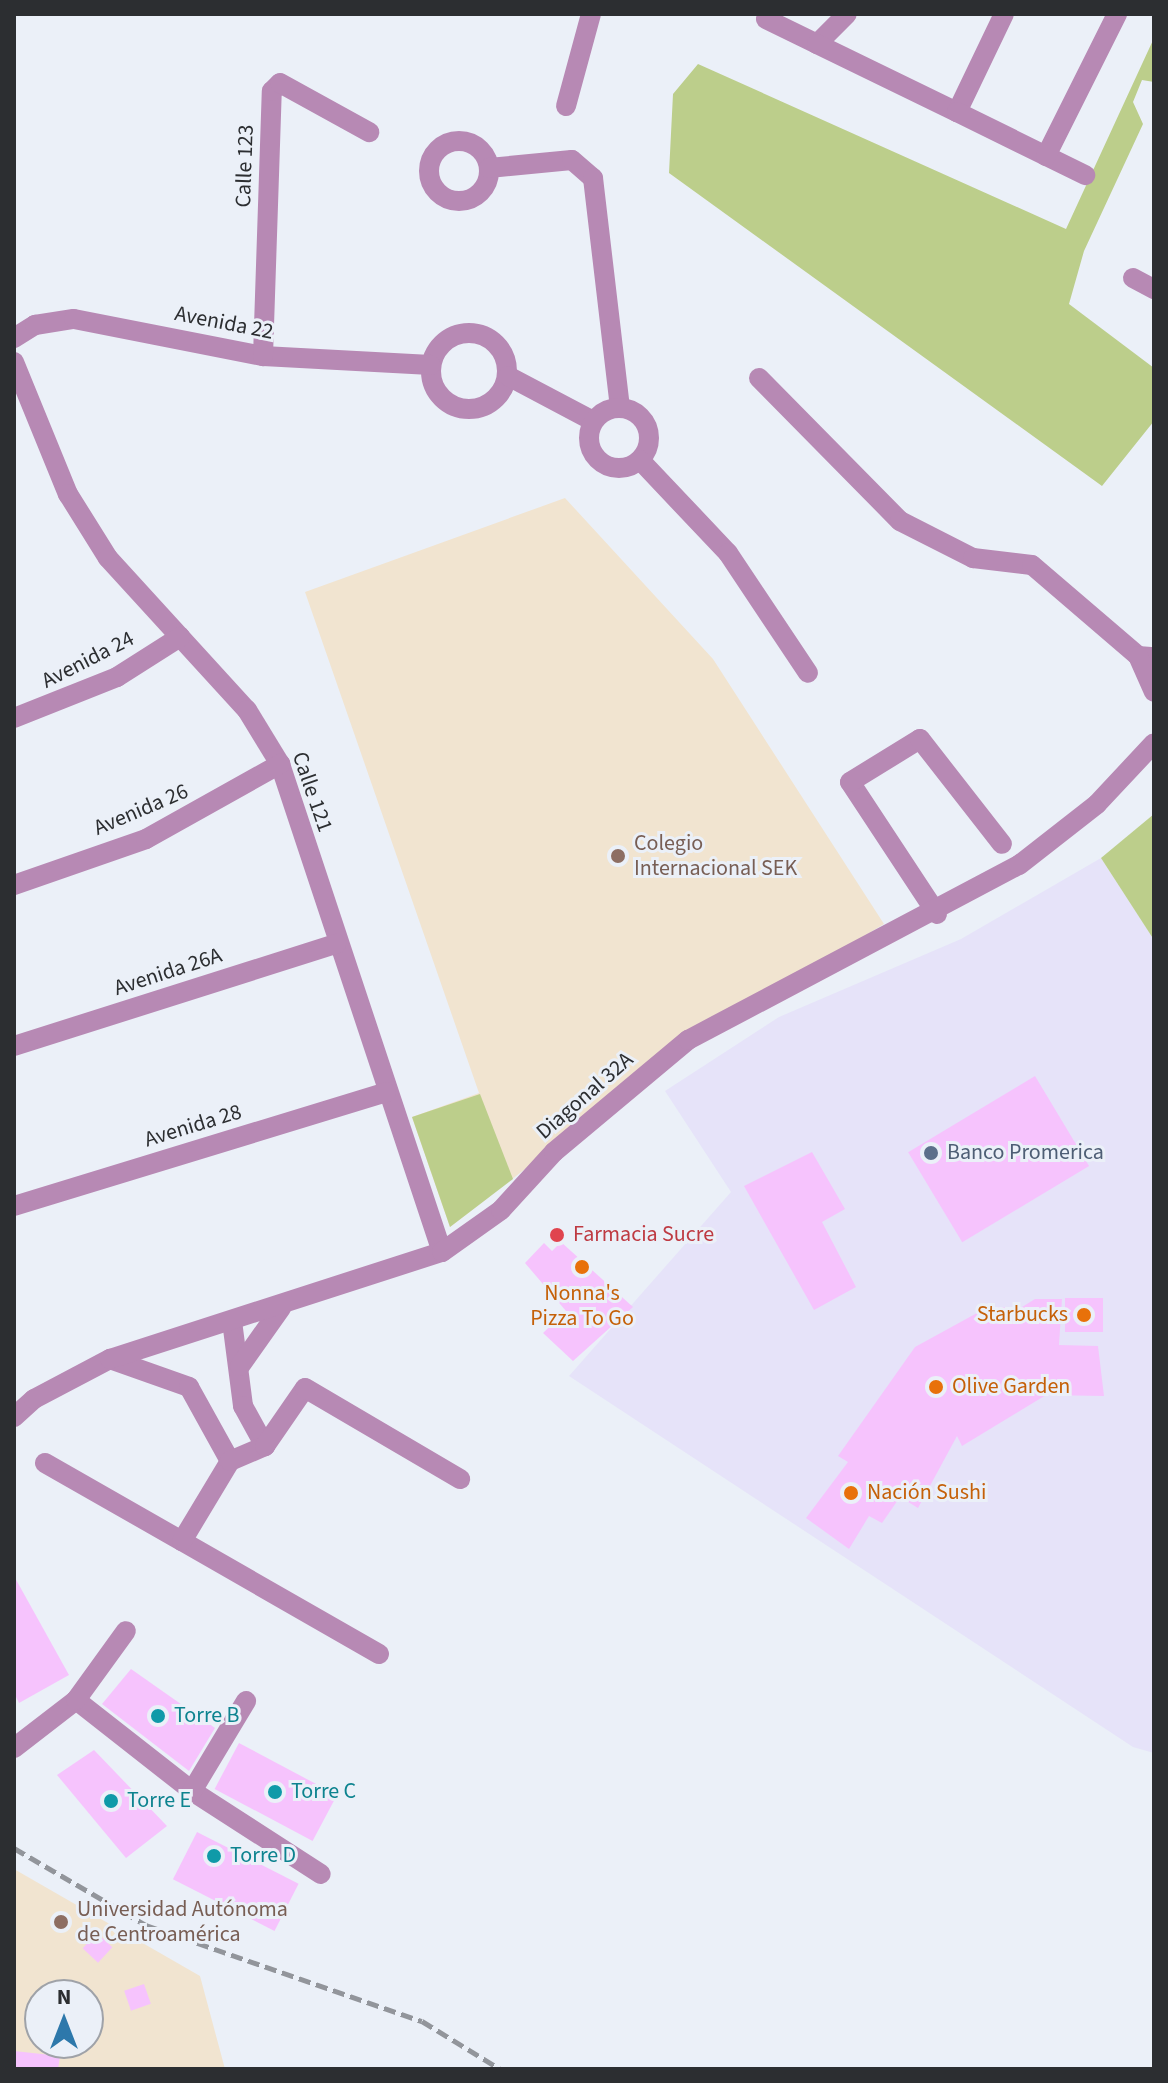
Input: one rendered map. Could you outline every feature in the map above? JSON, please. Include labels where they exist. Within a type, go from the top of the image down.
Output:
[{"type":"street","points":[[566,106],[591,14]]},
{"type":"street","points":[[817,44],[847,14]]},
{"type":"street","points":[[957,112],[1004,14]]},
{"type":"street","points":[[1046,156],[1117,14]]},
{"type":"street","points":[[766,19],[1085,175]]},
{"type":"street","name":"Calle 123","points":[[263,356],[272,91],[280,83],[369,132]]},
{"type":"street","points":[[489,168],[572,160],[593,178],[620,407],[648,427],[640,460]]},
{"type":"street","points":[[1133,278],[1154,289]]},
{"type":"street","name":"Avenida 22","points":[[14,338],[35,325],[74,319],[263,356],[431,365]]},
{"type":"street","points":[[475,332],[500,347],[508,376],[493,402],[464,409],[438,394],[431,365],[446,340],[475,332]]},
{"type":"street","name":"Calle 121","points":[[14,362],[68,494],[108,558],[247,710],[280,764],[336,944],[442,1252]]},
{"type":"street","points":[[508,376],[593,421]]},
{"type":"street","points":[[759,378],[900,521],[973,558],[1032,565],[1146,656],[1154,692]]},
{"type":"street","points":[[620,407],[593,421],[588,440],[603,464],[622,468],[640,460]]},
{"type":"street","points":[[640,460],[728,553],[808,673]]},
{"type":"street","name":"Avenida 24","points":[[14,718],[117,677],[180,637]]},
{"type":"street","points":[[937,914],[850,782],[920,739],[1002,844]]},
{"type":"street","name":"Diagonal 32A","points":[[14,1417],[34,1399],[110,1359],[442,1252],[501,1210],[554,1152],[688,1040],[937,914],[1056,839],[1154,743]]},
{"type":"street","name":"Avenida 26","points":[[14,885],[146,839],[280,764]]},
{"type":"street","name":"Avenida 26A","points":[[14,1046],[336,944]]},
{"type":"street","name":"Avenida 28","points":[[14,1206],[386,1092]]},
{"type":"street","points":[[240,1366],[285,1304]]},
{"type":"street","points":[[232,1321],[243,1406],[265,1446]]},
{"type":"street","points":[[110,1359],[189,1387],[230,1461]]},
{"type":"street","points":[[182,1541],[230,1461],[265,1446],[305,1388],[460,1479]]},
{"type":"street","points":[[45,1463],[379,1654]]},
{"type":"street","points":[[14,1748],[76,1700],[126,1631]]},
{"type":"street","points":[[76,1700],[192,1791],[321,1874]]},
{"type":"street","points":[[192,1791],[246,1701]]},
{"type":"shaded area","name":"Colegio Internacional SEK","points":[[565,498],[713,659],[884,924],[688,1043],[450,1227],[412,1117],[479,1093],[305,592]]},
{"type":"shaded area","points":[[1101,858],[1154,940],[1154,1753],[1133,1747],[569,1376],[731,1192],[665,1091],[779,1017],[961,939]]},
{"type":"shaded area","name":"Universidad Autónoma de Centroamérica","points":[[14,1869],[200,1976],[225,2069],[14,2069]]},
{"type":"green space","points":[[1154,38],[1154,82],[1142,80],[1133,102],[1143,124],[1084,251],[1069,304],[1154,368],[1154,421],[1102,486],[669,173],[673,94],[698,64],[1066,229]]},
{"type":"green space","points":[[1154,814],[1154,940],[1101,858]]},
{"type":"green space","points":[[480,1094],[513,1179],[450,1227],[412,1117]]},
{"type":"building","points":[[1035,1076],[1089,1166],[962,1242],[908,1152]]},
{"type":"building","points":[[812,1152],[845,1209],[822,1222],[856,1287],[814,1310],[744,1186]]},
{"type":"building","points":[[561,1242],[633,1307],[573,1361],[543,1333],[566,1311],[525,1263],[544,1243],[552,1251]]},
{"type":"building","name":"Starbucks","points":[[1065,1298],[1103,1298],[1103,1332],[1065,1332]]},
{"type":"building","points":[[1035,1299],[1062,1299],[1059,1345],[1098,1346],[1104,1396],[1046,1395],[962,1446],[957,1436],[918,1508],[900,1497],[882,1523],[869,1516],[849,1549],[806,1518],[848,1462],[838,1456],[915,1347],[988,1307],[1022,1307]]},
{"type":"building","points":[[14,1576],[69,1675],[19,1703],[14,1693]]},
{"type":"building","name":"Torre B","points":[[131,1669],[215,1728],[189,1771],[102,1704]]},
{"type":"building","name":"Torre C","points":[[239,1743],[337,1795],[313,1841],[215,1789]]},
{"type":"building","name":"Torre E","points":[[94,1750],[167,1826],[126,1858],[57,1775]]},
{"type":"building","name":"Torre D","points":[[197,1832],[299,1884],[275,1931],[173,1879]]},
{"type":"building","points":[[97,1933],[112,1947],[98,1963],[83,1948]]},
{"type":"building","points":[[144,1984],[151,2004],[131,2011],[124,1991]]},
{"type":"building","points":[[14,2051],[24,2052],[24,2059],[60,2059],[58,2069],[14,2069]]},
{"type":"railway","points":[[14,1848],[146,1925],[422,2021],[500,2069]]},
{"type":"place","name":"Colegio Internacional SEK","points":[[618,856]]},
{"type":"place","name":"Banco Promerica","points":[[931,1153]]},
{"type":"place","name":"Farmacia Sucre","points":[[557,1235]]},
{"type":"place","name":"Nonna's Pizza To Go","points":[[582,1267]]},
{"type":"place","name":"Starbucks","points":[[1084,1315]]},
{"type":"place","name":"Olive Garden","points":[[936,1387]]},
{"type":"place","name":"Nación Sushi","points":[[851,1493]]},
{"type":"place","name":"Torre B","points":[[158,1716]]},
{"type":"place","name":"Torre C","points":[[275,1792]]},
{"type":"place","name":"Torre E","points":[[111,1801]]},
{"type":"place","name":"Torre D","points":[[214,1856]]},
{"type":"place","name":"Universidad Autónoma de Centroamérica","points":[[61,1922]]}]
